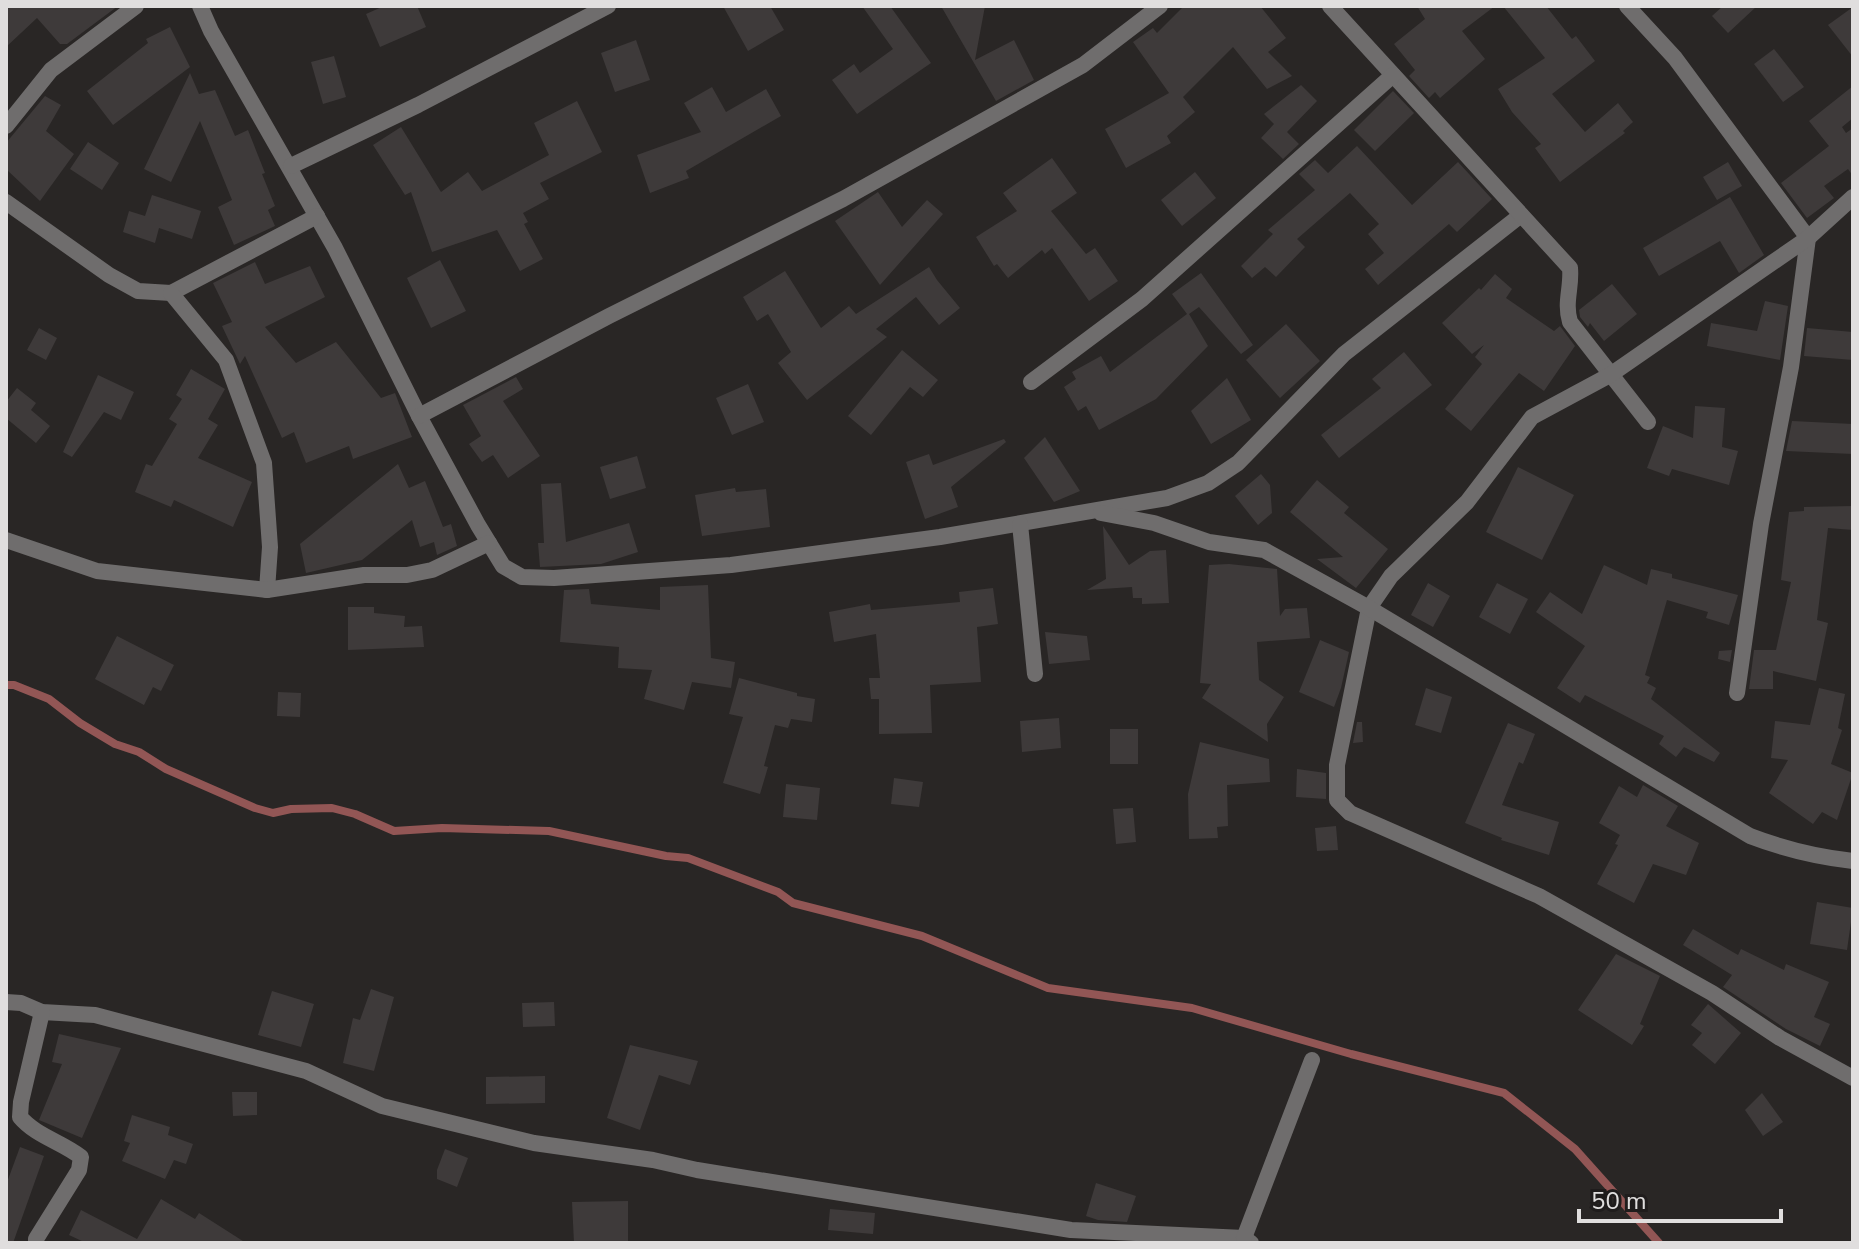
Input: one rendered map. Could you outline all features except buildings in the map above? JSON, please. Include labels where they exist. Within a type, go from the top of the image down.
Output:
[{"type":"street","points":[[6,126],[51,70],[136,6]]},
{"type":"street","points":[[200,6],[211,31],[291,166],[419,416],[489,543],[503,566],[522,577],[554,578],[731,565],[940,537],[1167,498],[1208,483],[1238,463],[1344,354],[1521,215]]},
{"type":"street","points":[[291,166],[418,105],[608,6]]},
{"type":"street","points":[[419,416],[870,184],[1083,65],[1160,6]]},
{"type":"street","points":[[1330,6],[1570,268],[1566,308],[1570,322],[1648,422]]},
{"type":"street","points":[[1627,6],[1675,58],[1808,238],[1791,367],[1761,524],[1737,693]]},
{"type":"street","points":[[1031,382],[1142,299],[1393,75]]},
{"type":"street","points":[[1853,197],[1808,238],[1610,375],[1532,417],[1467,502],[1391,576],[1369,608],[1337,765],[1337,800],[1350,813],[1539,896],[1712,993],[1780,1038],[1853,1078]]},
{"type":"street","points":[[6,202],[128,286],[138,291],[171,293],[317,216]]},
{"type":"street","points":[[171,293],[226,360],[264,463],[270,547],[267,590]]},
{"type":"street","points":[[1092,511],[1154,523],[1209,542],[1264,550],[1369,608],[1750,836],[1785,849],[1853,861]]},
{"type":"street","points":[[1020,524],[1035,674]]},
{"type":"street","points":[[6,540],[97,571],[267,590],[364,575],[407,575],[432,570],[489,543]]},
{"type":"street","points":[[6,1002],[21,1003],[42,1012],[95,1015],[306,1071],[382,1106],[534,1143],[1071,1230],[1248,1240],[1312,1060]]},
{"type":"street","points":[[36,1243],[79,1170],[81,1157],[28,1127],[20,1117],[42,1012]]},
{"type":"waterway","points":[[6,685],[14,685],[49,699],[115,744],[139,752],[166,769],[273,813],[291,809],[332,808],[394,831],[442,828],[549,831],[688,858],[778,892],[793,903],[922,936],[1048,988],[1192,1008],[1351,1054],[1504,1093],[1575,1149],[1659,1243]]}]
